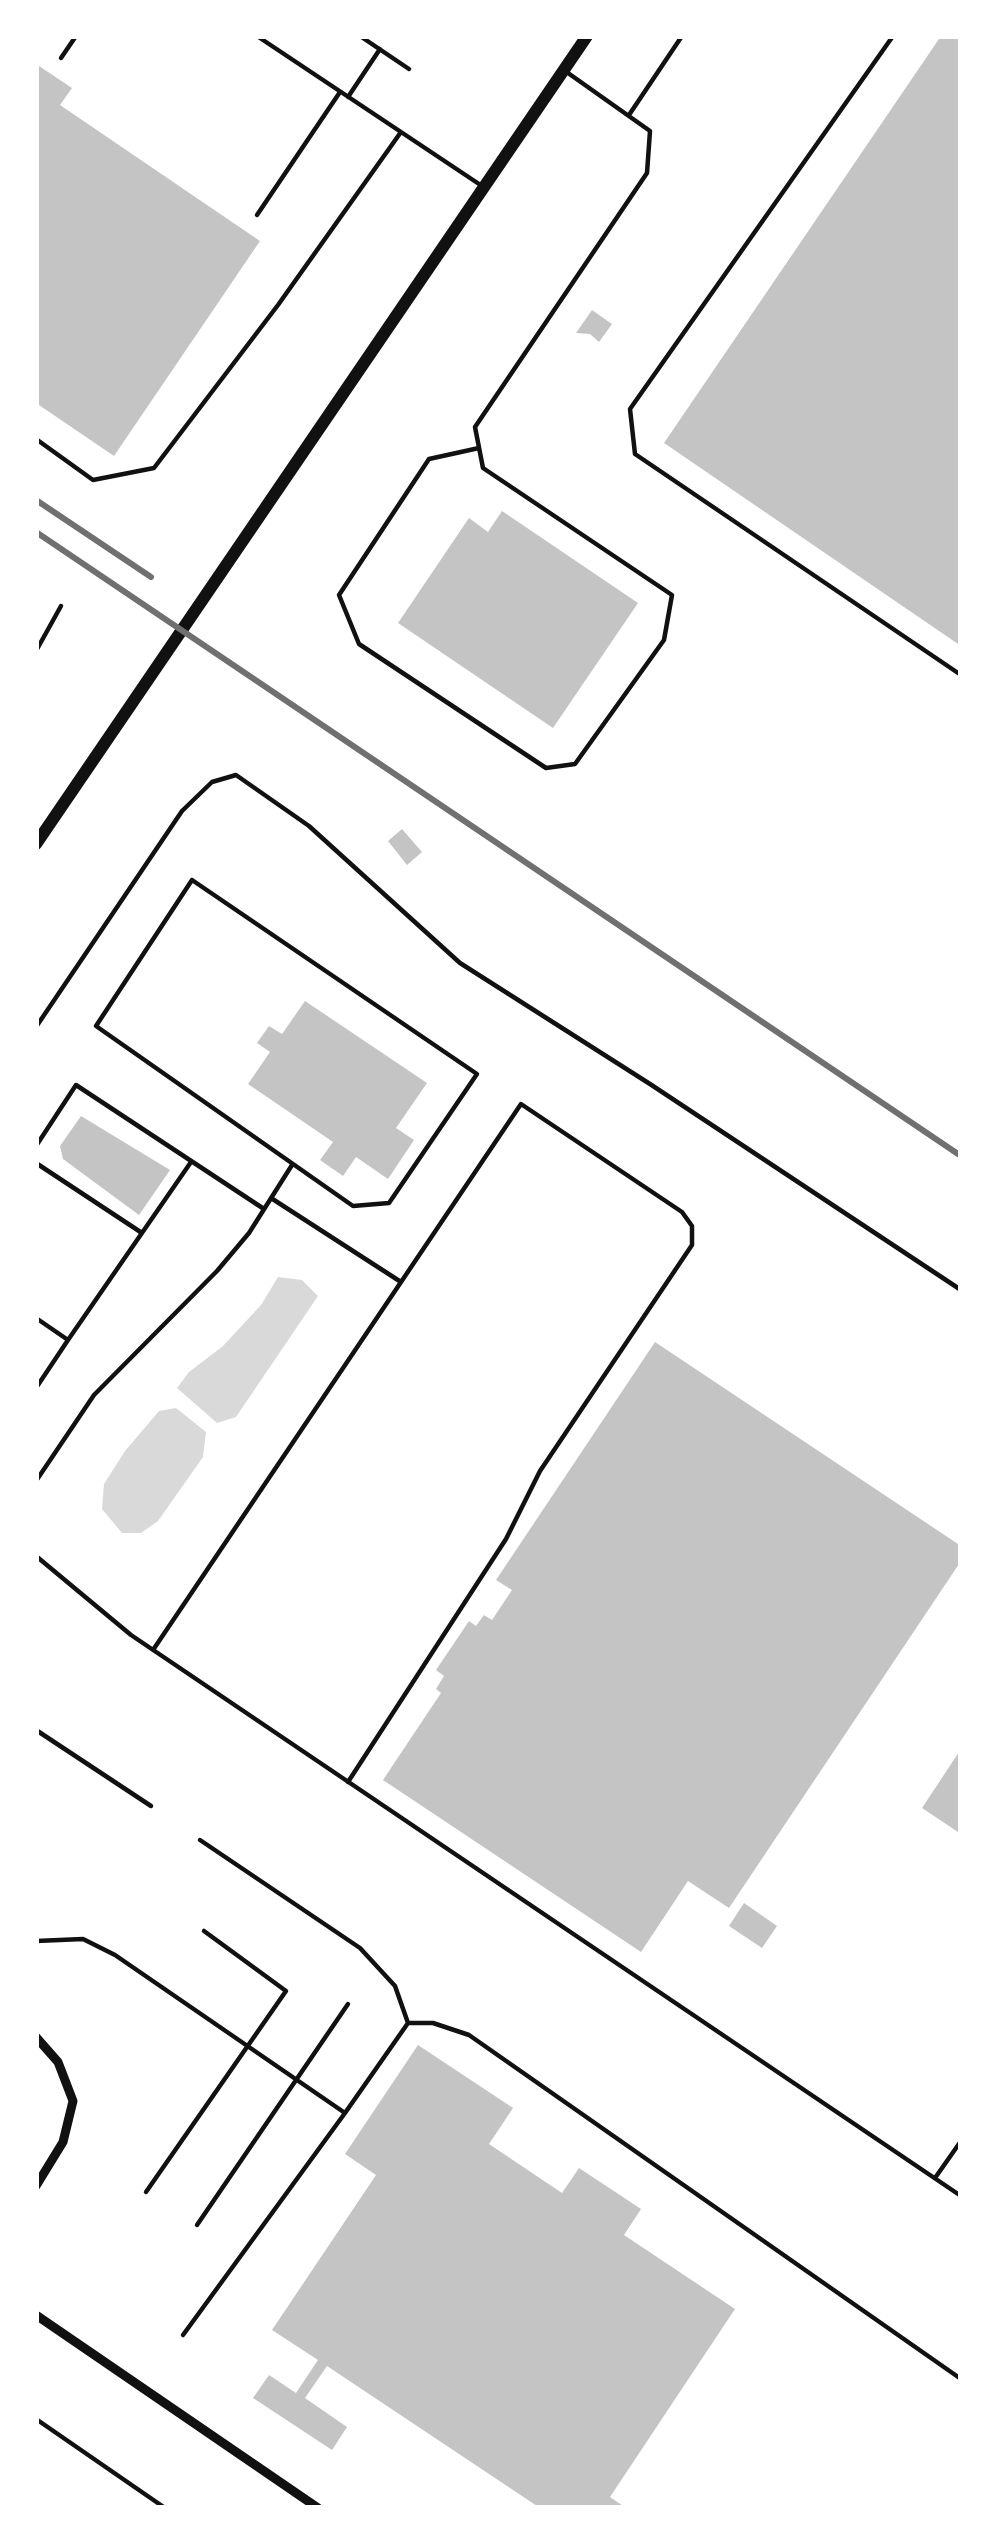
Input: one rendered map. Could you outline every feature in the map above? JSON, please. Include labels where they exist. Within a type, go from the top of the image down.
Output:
[{"type":"main road","points":[[36,844],[587,36]]},
{"type":"street","points":[[36,2037],[58,2062],[73,2101],[63,2142],[36,2186]]},
{"type":"street","points":[[36,2314],[319,2508]]},
{"type":"lane","points":[[61,58],[76,36]]},
{"type":"lane","points":[[257,36],[483,187]]},
{"type":"lane","points":[[361,36],[409,69]]},
{"type":"lane","points":[[629,115],[682,36]]},
{"type":"lane","points":[[893,36],[630,409],[635,454],[961,676]]},
{"type":"lane","points":[[347,97],[380,49]]},
{"type":"lane","points":[[479,448],[429,459],[339,595],[359,644],[546,768],[575,764],[664,640],[672,595],[483,468],[475,427],[647,173],[650,131],[563,70]]},
{"type":"lane","points":[[257,215],[340,92]]},
{"type":"lane","points":[[36,439],[93,480],[154,468],[401,132]]},
{"type":"lane","points":[[36,651],[61,606]]},
{"type":"lane","points":[[36,1027],[194,796],[212,782],[236,775],[309,826],[460,963],[961,1290]]},
{"type":"lane","points":[[192,880],[477,1073],[389,1203],[353,1206],[293,1163],[96,1026],[192,880]]},
{"type":"lane","points":[[36,1146],[76,1085],[264,1209]]},
{"type":"lane","points":[[153,1650],[521,1104],[682,1212],[692,1226],[692,1245],[540,1471],[506,1539],[348,1782]]},
{"type":"lane","points":[[36,1388],[191,1161]]},
{"type":"lane","points":[[36,1163],[142,1233]]},
{"type":"lane","points":[[37,1479],[94,1395],[218,1271],[293,1163]]},
{"type":"lane","points":[[271,1198],[401,1282]]},
{"type":"lane","points":[[36,1318],[68,1340]]},
{"type":"lane","points":[[36,1556],[153,1650],[961,2196]]},
{"type":"lane","points":[[36,1730],[151,1806]]},
{"type":"lane","points":[[200,1840],[360,1948],[395,1986],[408,2024]]},
{"type":"lane","points":[[146,2192],[286,1991],[204,1931]]},
{"type":"lane","points":[[36,1941],[83,1939],[115,1955],[345,2113]]},
{"type":"lane","points":[[197,2225],[348,2004]]},
{"type":"lane","points":[[408,2024],[433,2023],[469,2035],[961,2379]]},
{"type":"lane","points":[[183,2335],[408,2024]]},
{"type":"lane","points":[[935,2179],[961,2141]]},
{"type":"lane","points":[[36,2419],[165,2508]]},
{"type":"shaded area","points":[[278,1277],[302,1280],[318,1296],[236,1417],[217,1423],[177,1388],[261,1305]]},
{"type":"shaded area","points":[[176,1408],[206,1432],[203,1457],[158,1521],[141,1533],[122,1533],[102,1509],[104,1484],[159,1411]]},
{"type":"building","points":[[941,36],[961,36],[961,646],[664,443]]},
{"type":"building","points":[[36,64],[72,88],[60,105],[260,241],[114,456],[36,403]]},
{"type":"building","points":[[592,310],[612,324],[599,342],[590,334],[576,333]]},
{"type":"building","points":[[502,511],[638,603],[553,728],[398,623],[469,518],[488,532]]},
{"type":"building","points":[[402,829],[422,852],[407,865],[388,841]]},
{"type":"building","points":[[305,1001],[427,1083],[396,1128],[414,1140],[388,1179],[356,1157],[343,1176],[320,1160],[333,1142],[248,1084],[270,1052],[257,1043],[269,1026],[282,1034]]},
{"type":"building","points":[[81,1116],[170,1170],[139,1215],[63,1159],[60,1146]]},
{"type":"building","points":[[655,1342],[961,1546],[961,1561],[729,1908],[688,1881],[641,1952],[383,1780],[441,1693],[436,1689],[444,1676],[436,1670],[469,1621],[476,1626],[484,1615],[492,1620],[512,1590],[496,1580]]},
{"type":"building","points":[[961,1749],[961,1834],[922,1808]]},
{"type":"building","points":[[744,1903],[777,1926],[762,1948],[729,1926]]},
{"type":"building","points":[[418,2045],[513,2108],[489,2144],[562,2193],[579,2168],[641,2209],[624,2235],[735,2309],[610,2497],[626,2508],[540,2508],[327,2366],[305,2398],[347,2427],[332,2450],[253,2398],[269,2375],[296,2393],[318,2360],[272,2330],[376,2175],[345,2154]]},
{"type":"railway","points":[[36,500],[151,577]]},
{"type":"railway","points":[[36,532],[961,1156]]}]
